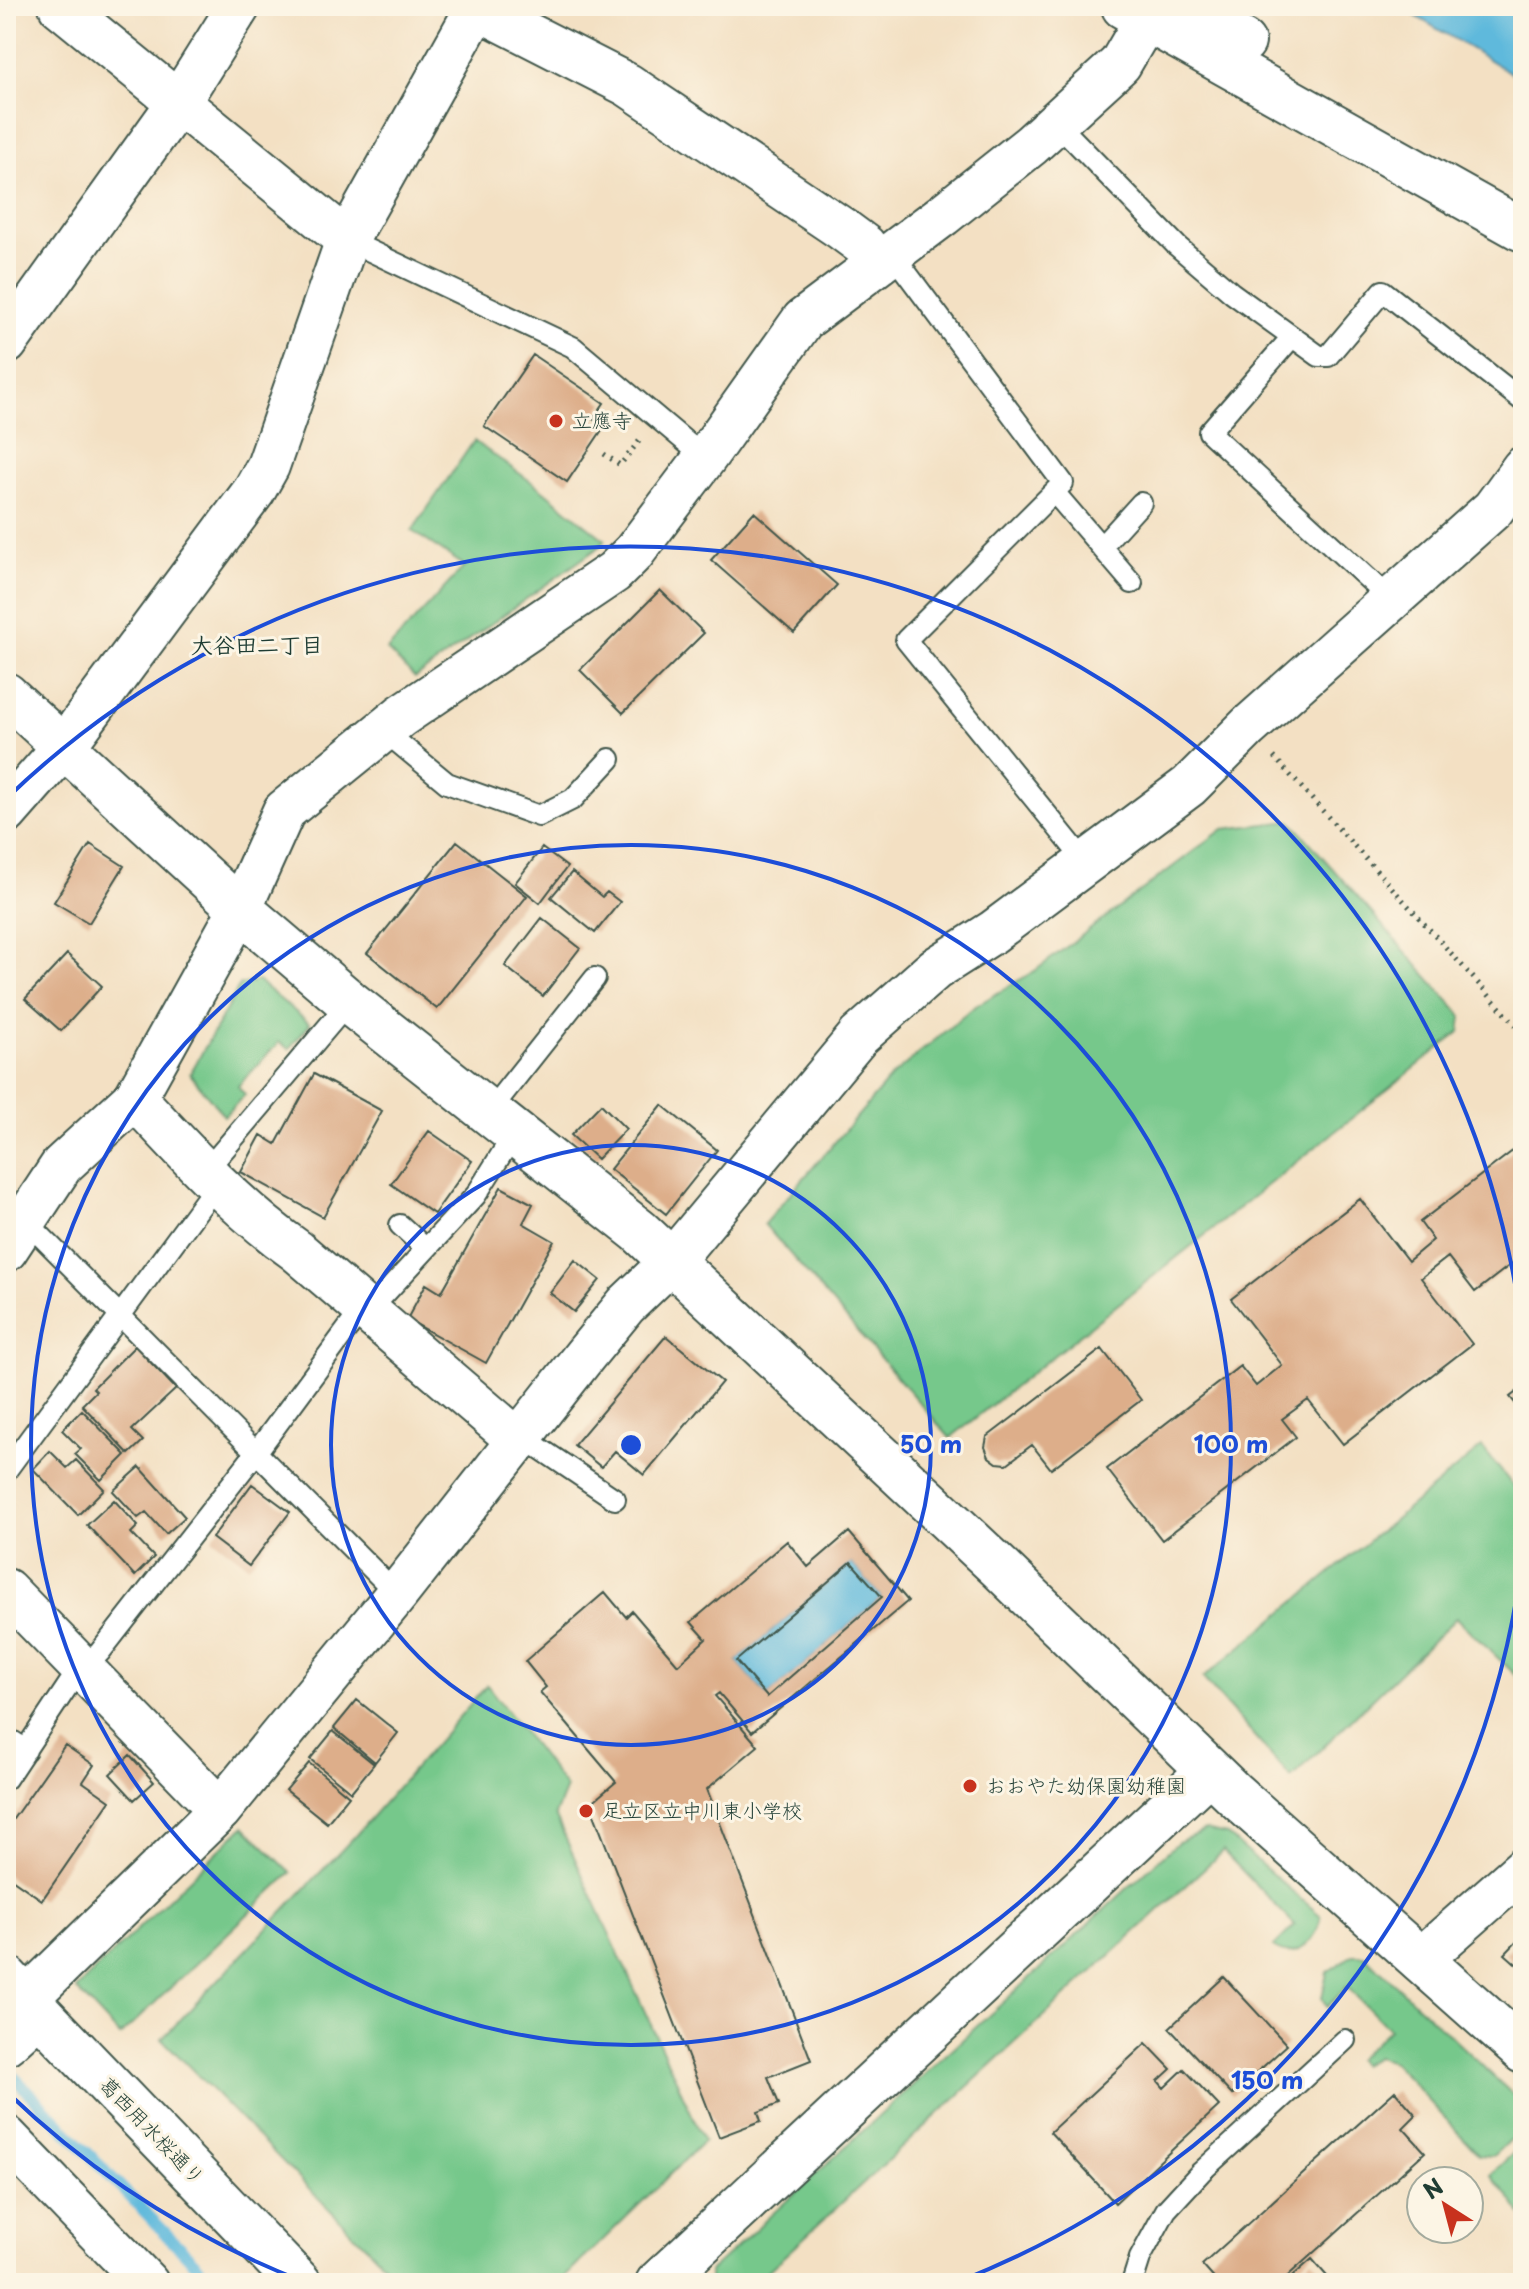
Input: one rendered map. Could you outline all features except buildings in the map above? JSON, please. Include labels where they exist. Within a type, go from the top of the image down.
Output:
[{"type":"street","points":[[60,6],[347,240]]},
{"type":"street","points":[[6,343],[178,103],[239,6]]},
{"type":"street","points":[[6,813],[63,748],[254,491],[268,466],[347,240],[478,7],[649,98],[884,257]]},
{"type":"street","points":[[16,1236],[62,1165],[135,1098],[240,909],[284,811],[383,730],[614,572],[634,552],[705,458],[803,320],[943,215],[1056,122],[1120,64],[1150,11]]},
{"type":"street","points":[[1150,11],[1523,202]]},
{"type":"street","points":[[1150,11],[1520,229],[1523,225]]},
{"type":"street","points":[[18,2013],[220,1810],[397,1594],[626,1305],[671,1262],[859,1036],[935,969],[993,932],[1189,786],[1248,727],[1493,509],[1523,468]]},
{"type":"street","points":[[6,694],[240,909],[349,1002],[639,1231],[989,1557],[1209,1771],[1523,2051]]},
{"type":"street","points":[[135,1098],[259,1224],[297,1251],[521,1439]]},
{"type":"street","points":[[6,1590],[220,1810]]},
{"type":"street","points":[[658,2283],[1209,1771]]},
{"type":"street","points":[[1420,1960],[1523,1869]]},
{"type":"street","name":"葛西用水桜通り","points":[[18,2013],[299,2283]]},
{"type":"street","points":[[6,2137],[147,2283]]},
{"type":"lane","points":[[1056,122],[1177,246],[1232,293],[1319,356],[1328,356],[1383,291],[1523,401]]},
{"type":"lane","points":[[347,240],[573,347],[705,458]]},
{"type":"lane","points":[[884,257],[1063,483],[906,640],[1087,864]]},
{"type":"lane","points":[[1292,337],[1209,432],[1391,600]]},
{"type":"lane","points":[[1054,492],[1132,583]]},
{"type":"lane","points":[[1101,547],[1141,503]]},
{"type":"lane","points":[[383,730],[447,783],[539,816],[573,799],[610,759]]},
{"type":"lane","points":[[6,1779],[69,1684],[84,1671],[365,1310],[476,1195],[501,1123],[595,978]]},
{"type":"lane","points":[[6,1471],[119,1317],[211,1178],[349,1002]]},
{"type":"lane","points":[[400,1225],[425,1248]]},
{"type":"lane","points":[[16,1236],[119,1317],[397,1594]]},
{"type":"lane","points":[[521,1439],[615,1499]]},
{"type":"lane","points":[[6,1737],[26,1750]]},
{"type":"lane","points":[[1132,2283],[1140,2258],[1166,2210],[1201,2172],[1345,2040]]},
{"type":"path","points":[[604,454],[620,465],[658,417]]},
{"type":"path","points":[[1248,727],[1523,1033]]},
{"type":"green space","points":[[474,441],[605,540],[415,678],[387,650],[465,566],[412,531]]},
{"type":"green space","points":[[1291,821],[1462,1016],[1460,1032],[950,1438],[764,1224],[893,1075],[974,1007],[1036,970],[1223,829]]},
{"type":"green space","points":[[258,981],[310,1024],[289,1049],[279,1042],[238,1086],[245,1095],[224,1116],[190,1074],[240,985]]},
{"type":"green space","points":[[1482,1447],[1523,1498],[1523,1682],[1456,1618],[1291,1778],[1203,1678]]},
{"type":"green space","points":[[487,1685],[566,1788],[555,1815],[704,2141],[559,2283],[402,2283],[162,2039],[355,1836]]},
{"type":"green space","points":[[244,1826],[291,1873],[120,2036],[76,1989]]},
{"type":"green space","points":[[1205,1830],[1227,1835],[1321,1916],[1311,1941],[1298,1951],[1282,1951],[1273,1947],[1295,1925],[1223,1851],[755,2283],[710,2283],[710,2271],[1178,1842]]},
{"type":"green space","points":[[1353,1955],[1364,1955],[1523,2104],[1523,2127],[1493,2156],[1479,2155],[1393,2062],[1376,2057],[1361,2065],[1356,2060],[1389,2029],[1347,1987],[1327,2007],[1322,1998],[1327,1972]]},
{"type":"green space","points":[[1523,2144],[1523,2216],[1491,2174]]},
{"type":"water","points":[[1399,6],[1523,6],[1523,80]]},
{"type":"water","points":[[851,1562],[882,1597],[767,1697],[736,1661]]},
{"type":"waterway","points":[[6,2069],[214,2283]]},
{"type":"place","name":"立應寺","points":[[556,421]]},
{"type":"place","name":"おおやた幼保園幼稚園","points":[[970,1786]]},
{"type":"place","name":"足立区立中川東小学校","points":[[586,1811]]},
{"type":"district","name":"大谷田二丁目","points":[[257,645]]}]
